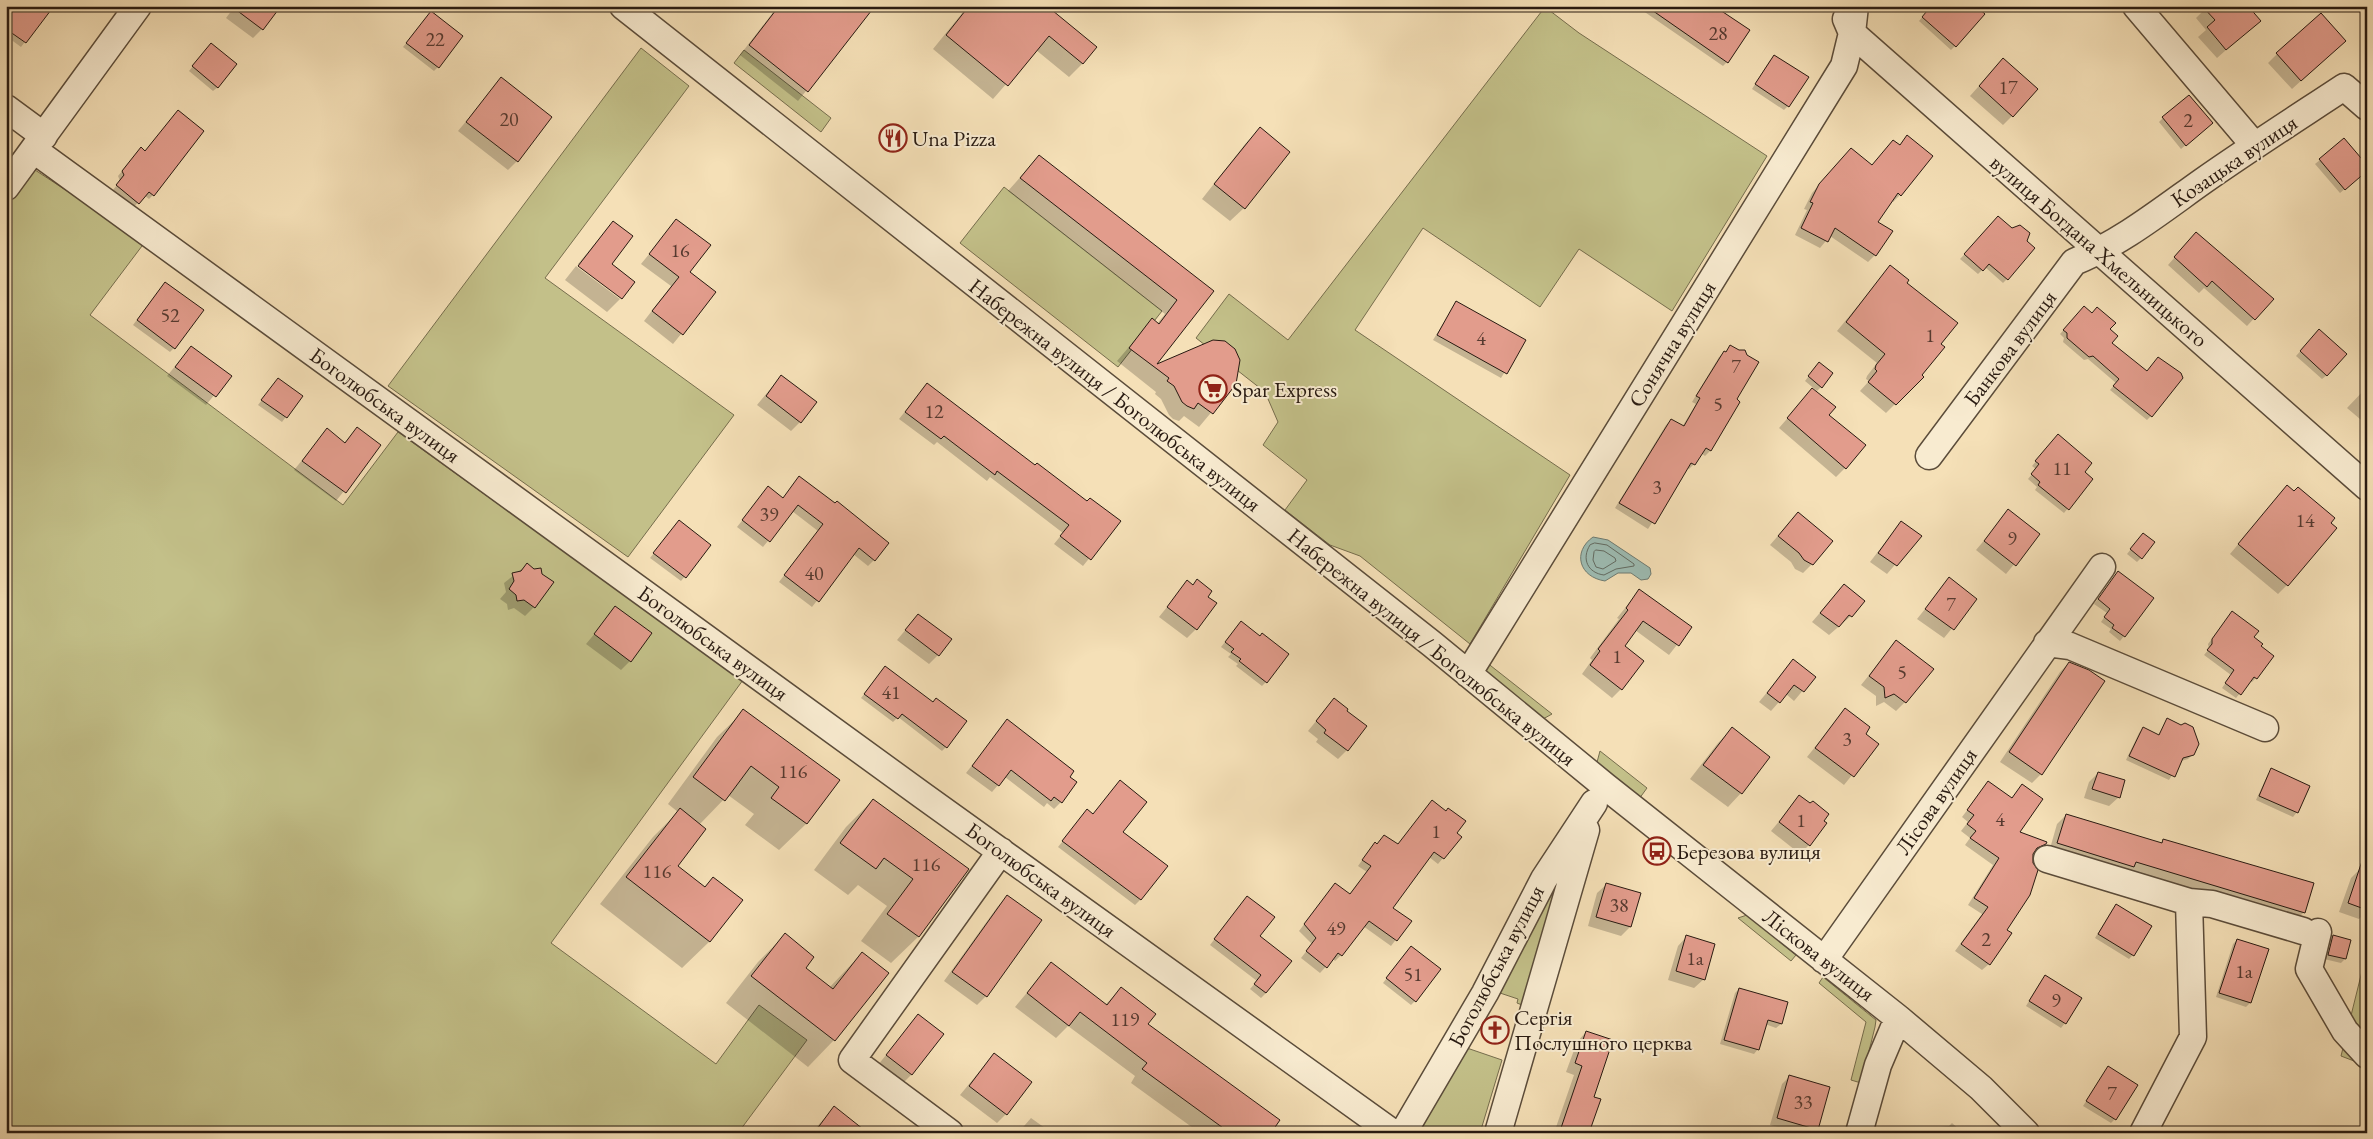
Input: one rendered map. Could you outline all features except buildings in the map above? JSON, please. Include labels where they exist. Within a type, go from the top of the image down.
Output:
[{"type":"street","points":[[6,187],[138,6]]},
{"type":"street","name":"Набережна вулиця / Боголюбська вулиця","points":[[623,6],[652,16],[1468,674],[1600,794]]},
{"type":"street","name":"вулиця Богдана Хмельницького","points":[[1841,6],[1852,33],[2367,487]]},
{"type":"street","name":"Сонячна вулиця","points":[[1468,674],[1844,66],[1852,33],[1855,6]]},
{"type":"street","points":[[2136,6],[2254,145]]},
{"type":"street","name":"Козацька вулиця","points":[[2100,252],[2254,145],[2344,88],[2367,107]]},
{"type":"street","name":"Боголюбська вулиця","points":[[6,108],[39,143],[1001,851],[1393,1133]]},
{"type":"street","name":"Банкова вулиця","points":[[1929,456],[2074,262],[2100,252]]},
{"type":"street","name":"Лісова вулиця","points":[[1824,960],[2102,568]]},
{"type":"street","points":[[2048,643],[2070,646],[2265,728]]},
{"type":"street","points":[[1498,1133],[1600,794]]},
{"type":"street","name":"Боголюбська вулиця","points":[[1403,1133],[1484,993],[1544,879],[1600,794]]},
{"type":"street","name":"Ліскова вулиця","points":[[1600,794],[1824,960],[1898,1018],[1981,1088],[2026,1133]]},
{"type":"street","points":[[950,1133],[852,1060],[1001,851]]},
{"type":"street","points":[[2047,859],[2189,902],[2212,904],[2311,931],[2309,969],[2345,1032],[2367,1055]]},
{"type":"street","points":[[2144,1133],[2193,1037],[2189,902]]},
{"type":"street","points":[[1859,1133],[1878,1064],[1898,1018]]},
{"type":"shaded area","points":[[1545,7],[1579,33],[1767,156],[1672,311],[1579,249],[1540,307],[1423,228],[1355,330],[1570,475],[1470,644],[1360,556],[1330,545],[1285,510],[1307,480],[1263,445],[1278,422],[1265,392],[1196,338],[1229,294],[1288,340]]},
{"type":"shaded area","points":[[641,48],[689,86],[545,278],[734,415],[628,557],[388,386]]},
{"type":"shaded area","points":[[744,50],[831,118],[821,132],[734,63]]},
{"type":"shaded area","points":[[32,168],[145,242],[90,315],[343,505],[398,432],[743,680],[551,943],[716,1064],[759,1005],[807,1040],[738,1133],[6,1133],[6,203]]},
{"type":"shaded area","points":[[1004,187],[1162,311],[1118,367],[960,243]]},
{"type":"shaded area","points":[[1486,662],[1552,714],[1543,719],[1489,677],[1486,670]]},
{"type":"shaded area","points":[[1600,751],[1647,788],[1639,799],[1596,766]]},
{"type":"shaded area","points":[[1551,895],[1553,895],[1522,1005],[1517,1003],[1518,999],[1500,993],[1498,997],[1493,996]]},
{"type":"shaded area","points":[[1747,915],[1796,955],[1791,961],[1738,918]]},
{"type":"shaded area","points":[[2367,951],[2367,1066],[2341,1056]]},
{"type":"shaded area","points":[[1823,977],[1876,1020],[1861,1083],[1851,1080],[1866,1022],[1819,983]]},
{"type":"shaded area","points":[[1464,1047],[1502,1060],[1480,1133],[1419,1133]]},
{"type":"water","points":[[1593,537],[1608,540],[1650,568],[1651,574],[1648,579],[1641,580],[1631,573],[1618,573],[1605,581],[1589,575],[1581,563],[1581,556],[1586,543]]},
{"type":"place","name":"Una Pizza","points":[[893,138]]},
{"type":"place","name":"Spar Express","points":[[1213,389]]},
{"type":"place","name":"Березова вулиця","points":[[1657,851]]},
{"type":"place","name":"Сергія Послушного церква","points":[[1495,1030]]}]
